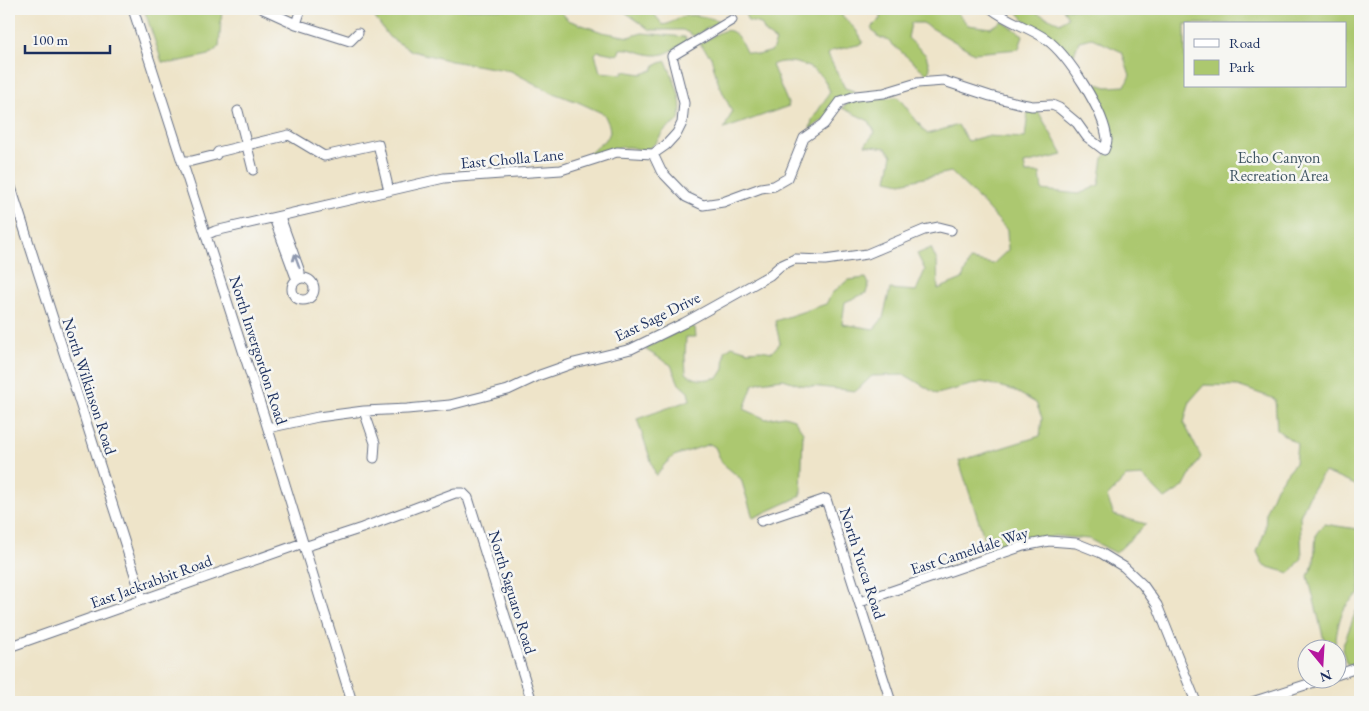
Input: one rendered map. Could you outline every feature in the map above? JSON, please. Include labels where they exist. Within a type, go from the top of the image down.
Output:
[{"type":"street","name":"North Invergordon Road","points":[[133,9],[268,428],[352,702]]},
{"type":"street","points":[[263,9],[296,24],[350,41],[358,33]]},
{"type":"street","points":[[296,24],[301,9]]},
{"type":"street","points":[[732,20],[672,56],[684,103],[682,123],[677,133],[666,145],[653,154],[661,171],[686,197],[703,205],[723,202],[761,188],[774,186],[788,178],[804,138],[824,124],[841,101],[856,96],[884,93],[917,83],[944,82],[1022,104],[1032,106],[1052,105],[1059,108],[1077,123],[1087,136],[1104,150],[1107,142],[1105,130],[1094,102],[1070,64],[1046,39],[1004,18],[992,9]]},
{"type":"street","points":[[238,111],[253,170]]},
{"type":"street","points":[[183,161],[191,156],[215,150],[218,152],[289,134],[324,156],[378,144],[389,191]]},
{"type":"street","name":"East Cholla Lane","points":[[206,235],[215,231],[444,178],[561,170],[617,152],[653,154]]},
{"type":"street","name":"North Wilkinson Road","points":[[9,181],[143,600]]},
{"type":"street","points":[[277,218],[295,274],[299,278]]},
{"type":"street","name":"East Sage Drive","points":[[268,428],[318,417],[364,411],[460,404],[508,390],[540,375],[567,366],[631,349],[752,286],[788,261],[795,259],[825,260],[857,256],[867,254],[924,230],[939,227],[951,230]]},
{"type":"street","points":[[364,411],[375,443],[374,458]]},
{"type":"street","name":"East Jackrabbit Road","points":[[9,647],[304,545],[362,528],[456,493],[463,493]]},
{"type":"street","name":"North Saguaro Road","points":[[463,493],[468,498],[532,702]]},
{"type":"street","name":"North Yucca Road","points":[[761,521],[826,499],[891,702]]},
{"type":"street","name":"East Cameldale Way","points":[[860,602],[1023,546],[1049,541],[1076,543],[1101,552],[1124,567],[1143,585],[1157,605],[1196,702]]},
{"type":"street","points":[[1346,672],[1360,667]]},
{"type":"street","points":[[1252,702],[1296,688]]},
{"type":"green space","points":[[144,9],[222,9],[219,47],[209,55],[172,63],[162,62]]},
{"type":"green space","points":[[363,9],[559,9],[568,20],[602,32],[629,37],[642,33],[685,37],[687,41],[670,52],[660,55],[625,49],[620,49],[618,55],[598,51],[595,54],[600,72],[623,74],[623,71],[642,74],[653,70],[655,65],[666,61],[680,98],[681,107],[678,121],[665,130],[650,148],[642,150],[628,147],[618,148],[590,157],[590,153],[608,137],[610,132],[604,114],[550,92],[511,71],[451,61],[412,51],[389,37],[373,15]]},
{"type":"green space","points":[[621,9],[650,9],[663,25],[690,15],[717,20],[718,22],[694,36],[683,30],[650,30]]},
{"type":"green space","points":[[743,9],[801,9],[806,11],[808,9],[836,9],[856,30],[863,42],[862,44],[831,51],[828,55],[845,88],[854,91],[853,93],[810,129],[812,120],[830,92],[827,85],[819,73],[813,69],[792,62],[778,63],[772,65],[789,106],[724,129],[732,112],[718,82],[711,57],[700,44],[716,34],[727,30],[732,31],[736,35],[746,52],[758,55],[772,51],[776,41],[766,34],[761,24],[748,21]]},
{"type":"green space","points":[[878,9],[954,9],[968,25],[991,28],[1002,21],[1023,35],[1019,49],[974,53],[923,23],[911,23],[908,38],[926,55],[930,69],[927,74],[886,39],[879,38],[871,28],[881,18]]},
{"type":"green space","name":"Echo Canyon Recreation Area","points":[[1028,9],[1060,23],[1068,17],[1063,9],[1360,9],[1360,487],[1324,472],[1312,490],[1300,516],[1302,558],[1290,573],[1264,566],[1257,552],[1265,531],[1266,511],[1276,487],[1295,463],[1297,444],[1277,430],[1275,399],[1238,386],[1204,385],[1190,401],[1184,423],[1201,457],[1183,487],[1165,499],[1143,476],[1126,477],[1107,497],[1114,515],[1146,524],[1116,553],[1089,539],[1055,536],[989,553],[959,461],[1040,436],[1042,418],[1036,403],[1013,390],[982,382],[937,394],[905,375],[872,376],[856,391],[801,385],[783,379],[760,382],[753,385],[744,409],[766,419],[784,416],[794,419],[803,432],[801,496],[753,518],[741,479],[722,463],[715,447],[710,444],[674,456],[656,476],[637,419],[690,400],[688,392],[679,384],[671,365],[646,350],[648,347],[691,325],[695,328],[696,337],[686,337],[686,373],[694,378],[701,379],[719,377],[724,369],[725,351],[732,346],[748,351],[761,350],[772,352],[780,343],[775,321],[826,304],[832,293],[848,280],[866,278],[869,284],[866,293],[845,302],[842,324],[874,329],[883,318],[890,289],[916,291],[925,270],[917,254],[931,248],[937,261],[938,289],[962,279],[970,260],[993,264],[1008,250],[1007,230],[951,172],[901,183],[887,180],[892,155],[886,148],[865,145],[875,132],[869,121],[842,108],[852,100],[898,97],[927,134],[958,125],[968,141],[986,136],[1025,138],[1028,112],[1038,111],[1063,155],[1024,164],[1026,173],[1040,173],[1042,190],[1079,194],[1099,185],[1103,158],[1110,149],[1111,140],[1106,124],[1088,85],[1095,83],[1107,87],[1125,86],[1130,75],[1122,52],[1092,38],[1079,41],[1074,54],[1067,52],[1030,25],[1018,13]]},
{"type":"green space","points":[[1324,524],[1357,529],[1360,526],[1360,594],[1347,604],[1343,611],[1336,638],[1324,638],[1308,576],[1314,563],[1316,534]]},
{"type":"green space","points":[[1360,610],[1360,661],[1351,665],[1346,663],[1346,638],[1356,611]]}]
